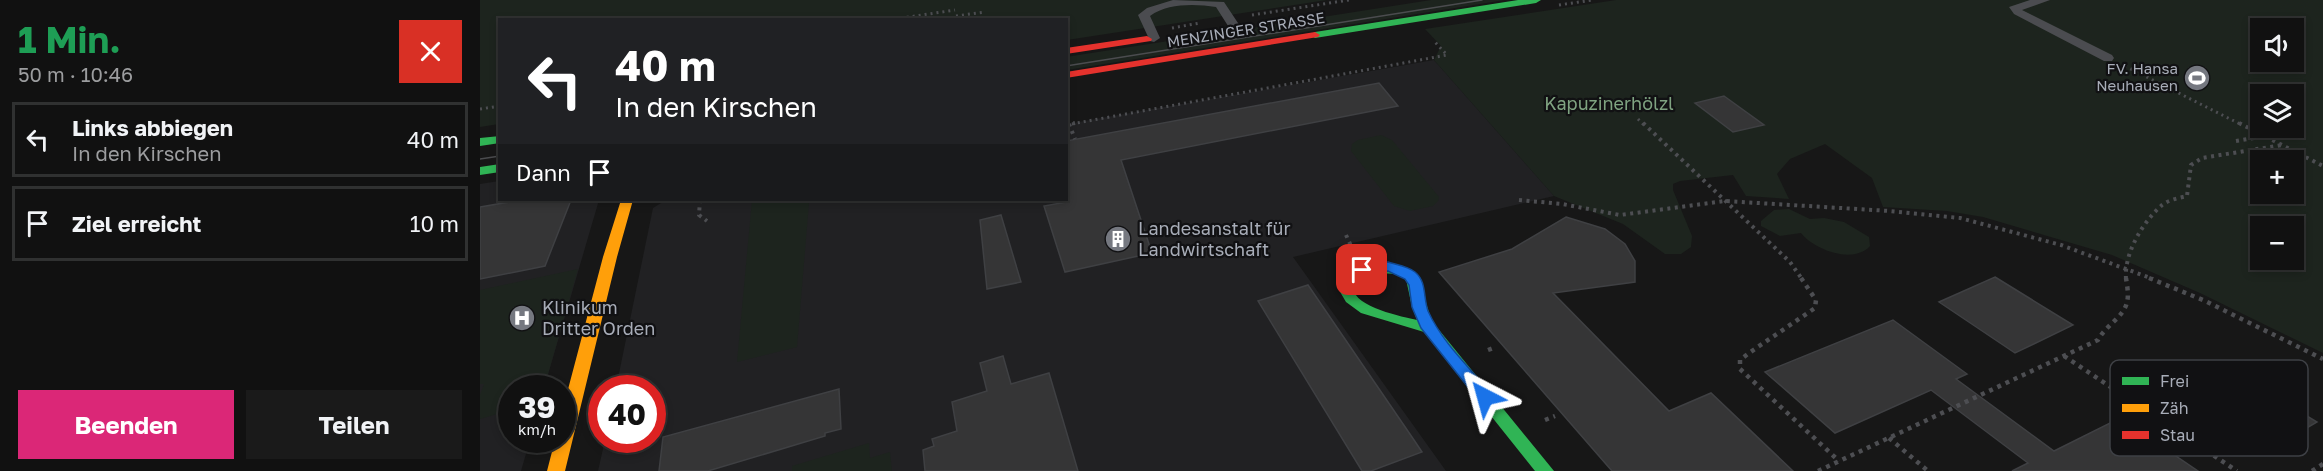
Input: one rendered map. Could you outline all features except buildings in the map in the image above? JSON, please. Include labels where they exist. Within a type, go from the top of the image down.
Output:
[{"type":"street","name":"MENZINGER STRASSE","points":[[1068,75],[1536,0]]},
{"type":"street","name":"MENZINGER STRASSE","points":[[1068,51],[1160,37]]},
{"type":"street","points":[[480,142],[498,139]]},
{"type":"street","points":[[480,171],[498,168]]},
{"type":"street","points":[[556,471],[610,257],[627,201]]},
{"type":"street","points":[[1429,328],[1360,307],[1350,299],[1347,284],[1353,276],[1369,268],[1388,267],[1401,270],[1410,276],[1416,285],[1419,307],[1429,328],[1545,471]]},
{"type":"lane","points":[[1160,37],[1144,15],[1156,7],[1176,2],[1200,0],[1220,4],[1234,26]]},
{"type":"lane","points":[[2044,0],[2015,7],[2018,12],[2108,58]]},
{"type":"path","points":[[902,18],[955,10]]},
{"type":"path","points":[[956,16],[984,12],[982,18]]},
{"type":"path","points":[[1075,139],[1068,124],[1447,55],[1427,33]]},
{"type":"path","points":[[2108,58],[2250,128]]},
{"type":"path","points":[[480,109],[498,106]]},
{"type":"path","points":[[1638,119],[1790,262],[1816,300],[1815,308],[1802,319],[1752,349],[1740,360],[1740,369],[1839,461]]},
{"type":"path","points":[[2236,141],[2254,138]]},
{"type":"path","points":[[2270,138],[2323,166]]},
{"type":"path","points":[[1818,471],[2098,340],[2103,330],[2124,310],[2128,301],[2125,268],[2133,242],[2162,204],[2187,196],[2191,165],[2202,158],[2282,144]]},
{"type":"path","points":[[1519,200],[1562,204],[1620,215],[1725,201],[1890,211],[1960,218],[2061,245],[2125,268],[2203,300],[2323,359]]},
{"type":"path","points":[[700,201],[699,215],[707,221]]},
{"type":"path","points":[[2064,356],[2110,387]]},
{"type":"path","points":[[1889,438],[1928,471]]},
{"type":"path","points":[[2214,456],[2237,471]]},
{"type":"path","points":[[2312,471],[2323,464]]},
{"type":"shaded area","points":[[1434,60],[1554,196],[1293,257],[1446,471],[598,471],[602,453],[666,453],[666,375],[619,375],[653,208],[664,201],[1068,201],[1068,124]]},
{"type":"shaded area","name":"Klinikum Dritter Orden","points":[[498,181],[498,201],[599,201],[548,375],[498,375],[498,453],[526,453],[521,471],[480,471],[480,184]]},
{"type":"green space","points":[[480,0],[1327,0],[1068,40],[1068,18],[498,18],[498,124],[480,127]]},
{"type":"green space","points":[[1431,0],[1505,0],[1068,70],[1068,57]]},
{"type":"green space","name":"Kapuzinerhölzl","points":[[1616,0],[2323,0],[2323,353],[2200,293],[2112,255],[1983,217],[1947,211],[1883,207],[1872,178],[1825,144],[1790,159],[1777,174],[1789,199],[1746,196],[1733,175],[1680,181],[1673,184],[1673,190],[1692,236],[1691,247],[1681,254],[1665,254],[1623,224],[1554,196],[1434,60],[1441,46],[1425,29]]},
{"type":"green space","points":[[1381,135],[1392,140],[1439,197],[1433,206],[1410,211],[1394,206],[1351,151],[1352,144],[1358,140]]},
{"type":"green space","points":[[752,201],[818,201],[809,203],[797,347],[737,362]]},
{"type":"green space","points":[[1789,209],[1810,219],[1824,218],[1844,222],[1869,237],[1870,246],[1863,252],[1854,254],[1834,253],[1814,244],[1801,233],[1780,236],[1761,226],[1761,221],[1774,210]]},
{"type":"green space","points":[[578,269],[548,375],[498,375],[498,414],[480,419],[480,395],[484,384],[480,384],[480,290]]},
{"type":"green space","points":[[869,443],[870,458],[890,452],[892,471],[792,471],[792,466]]},
{"type":"tram line","points":[[1068,66],[1482,0]]},
{"type":"tram line","points":[[480,159],[498,156]]},
{"type":"traffic: fast","points":[[1315,35],[1536,0]]},
{"type":"traffic: fast","points":[[480,142],[498,139]]},
{"type":"traffic: fast","points":[[480,171],[498,168]]},
{"type":"traffic: fast","points":[[1429,328],[1387,318],[1357,305],[1346,290],[1348,281],[1354,275],[1377,268],[1390,268],[1411,276],[1414,279],[1420,310],[1429,328],[1545,471]]},
{"type":"traffic: slow","points":[[556,471],[610,257],[627,201]]},
{"type":"traffic: jam","points":[[1068,75],[1315,35]]},
{"type":"traffic: jam","points":[[1068,51],[1147,39]]},
{"type":"place","name":"FV. Hansa Neuhausen","points":[[2197,78]]},
{"type":"place","name":"Landesanstalt für Landwirtschaft","points":[[1118,239]]},
{"type":"place","name":"Klinikum Dritter Orden","points":[[522,318]]},
{"type":"route","points":[[1362,270],[1388,267],[1401,270],[1410,276],[1416,285],[1419,307],[1429,328],[1485,397]]}]
